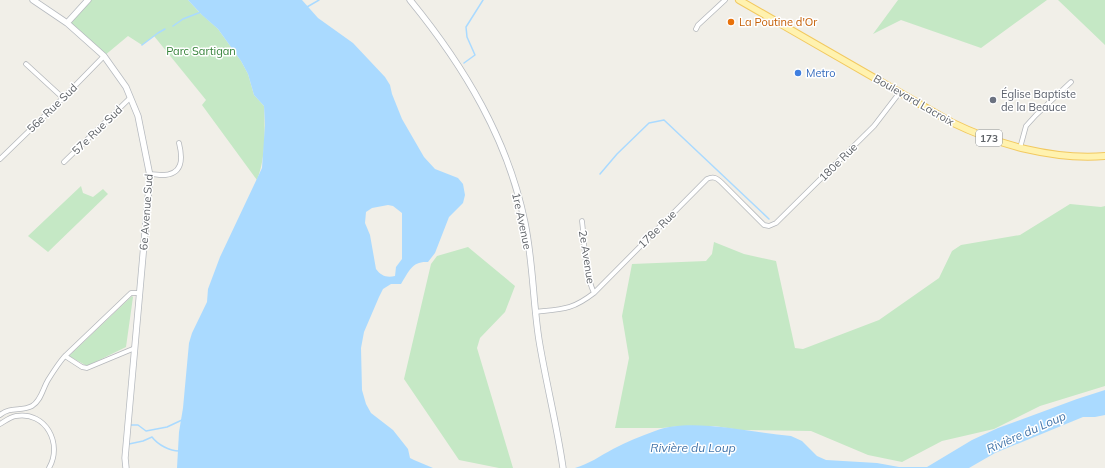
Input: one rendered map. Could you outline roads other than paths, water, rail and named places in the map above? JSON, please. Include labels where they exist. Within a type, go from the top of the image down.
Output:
[{"type":"main road","name":"6e Avenue Sud","points":[[33,0],[67,23],[104,56],[126,87],[138,116],[150,174],[125,458],[126,468]]},
{"type":"main road","points":[[67,23],[88,0]]},
{"type":"main road","name":"1re Avenue","points":[[410,0],[457,62],[483,108],[506,159],[525,224],[539,340],[563,468]]},
{"type":"main road","name":"Boulevard Lacroix","points":[[739,0],[969,131],[1020,148],[1070,156],[1105,156]]},
{"type":"street","points":[[696,29],[698,25],[724,0]]},
{"type":"street","name":"56e Rue Sud","points":[[0,159],[104,56]]},
{"type":"street","points":[[26,64],[63,98]]},
{"type":"street","points":[[1020,148],[1026,126],[1071,82]]},
{"type":"street","name":"180e Rue","points":[[769,226],[776,223],[874,126],[900,92]]},
{"type":"street","name":"57e Rue Sud","points":[[64,162],[130,98]]},
{"type":"street","points":[[150,174],[163,175],[174,173],[182,161],[182,153],[179,143]]},
{"type":"street","name":"178e Rue","points":[[535,312],[572,307],[584,301],[594,293],[707,179],[711,177],[716,178],[722,183],[761,222],[769,226]]},
{"type":"street","name":"2e Avenue","points":[[582,221],[588,274],[594,293]]},
{"type":"street","points":[[0,416],[5,411],[33,406],[42,394],[57,365],[131,293],[140,293]]},
{"type":"street","points":[[66,356],[82,367],[87,368],[135,348]]},
{"type":"street","points":[[0,424],[16,416],[27,416],[39,420],[54,440],[55,453],[53,462],[49,468]]},
{"type":"water","points":[[188,0],[302,0],[318,18],[353,43],[385,77],[390,85],[402,119],[424,157],[435,169],[458,178],[463,184],[465,195],[463,203],[449,217],[435,253],[428,262],[418,263],[415,265],[409,271],[401,284],[391,284],[383,289],[364,332],[361,348],[362,390],[366,404],[371,413],[393,430],[408,449],[410,458],[433,468],[177,468],[179,432],[183,408],[189,343],[192,333],[207,302],[208,289],[220,257],[262,168],[265,125],[264,106],[254,95],[248,74],[241,61],[218,29]],"holes":[[[388,205],[393,206],[402,213],[402,259],[396,267],[395,276],[389,277],[382,275],[376,269],[370,235],[365,223],[366,212],[372,208]]]},
{"type":"water","name":"Rivière du Loup","points":[[1105,390],[1105,415],[1083,417],[995,453],[969,468],[575,468],[644,435],[670,427],[686,425],[722,427],[791,436],[802,441],[817,456],[826,460],[877,463],[899,467],[927,467],[972,440],[998,428]]},
{"type":"waterway","points":[[307,7],[319,0]]},
{"type":"waterway","points":[[464,63],[475,55],[467,37],[466,27],[483,0]]},
{"type":"waterway","points":[[173,26],[183,19],[201,12]]},
{"type":"waterway","points":[[142,45],[165,29]]},
{"type":"waterway","points":[[600,174],[617,154],[649,123],[664,120],[769,219]]},
{"type":"waterway","points":[[130,425],[138,425],[146,431],[167,427],[182,420]]},
{"type":"waterway","points":[[129,444],[143,441],[152,437],[157,443],[164,447],[179,451]]},
{"type":"place","name":"La Poutine d'Or","points":[[731,22]]},
{"type":"place","name":"Metro","points":[[798,73]]},
{"type":"place","name":"Église Baptiste de la Beauce","points":[[993,100]]},
{"type":"park label","name":"Parc Sartigan","points":[[201,51]]}]
